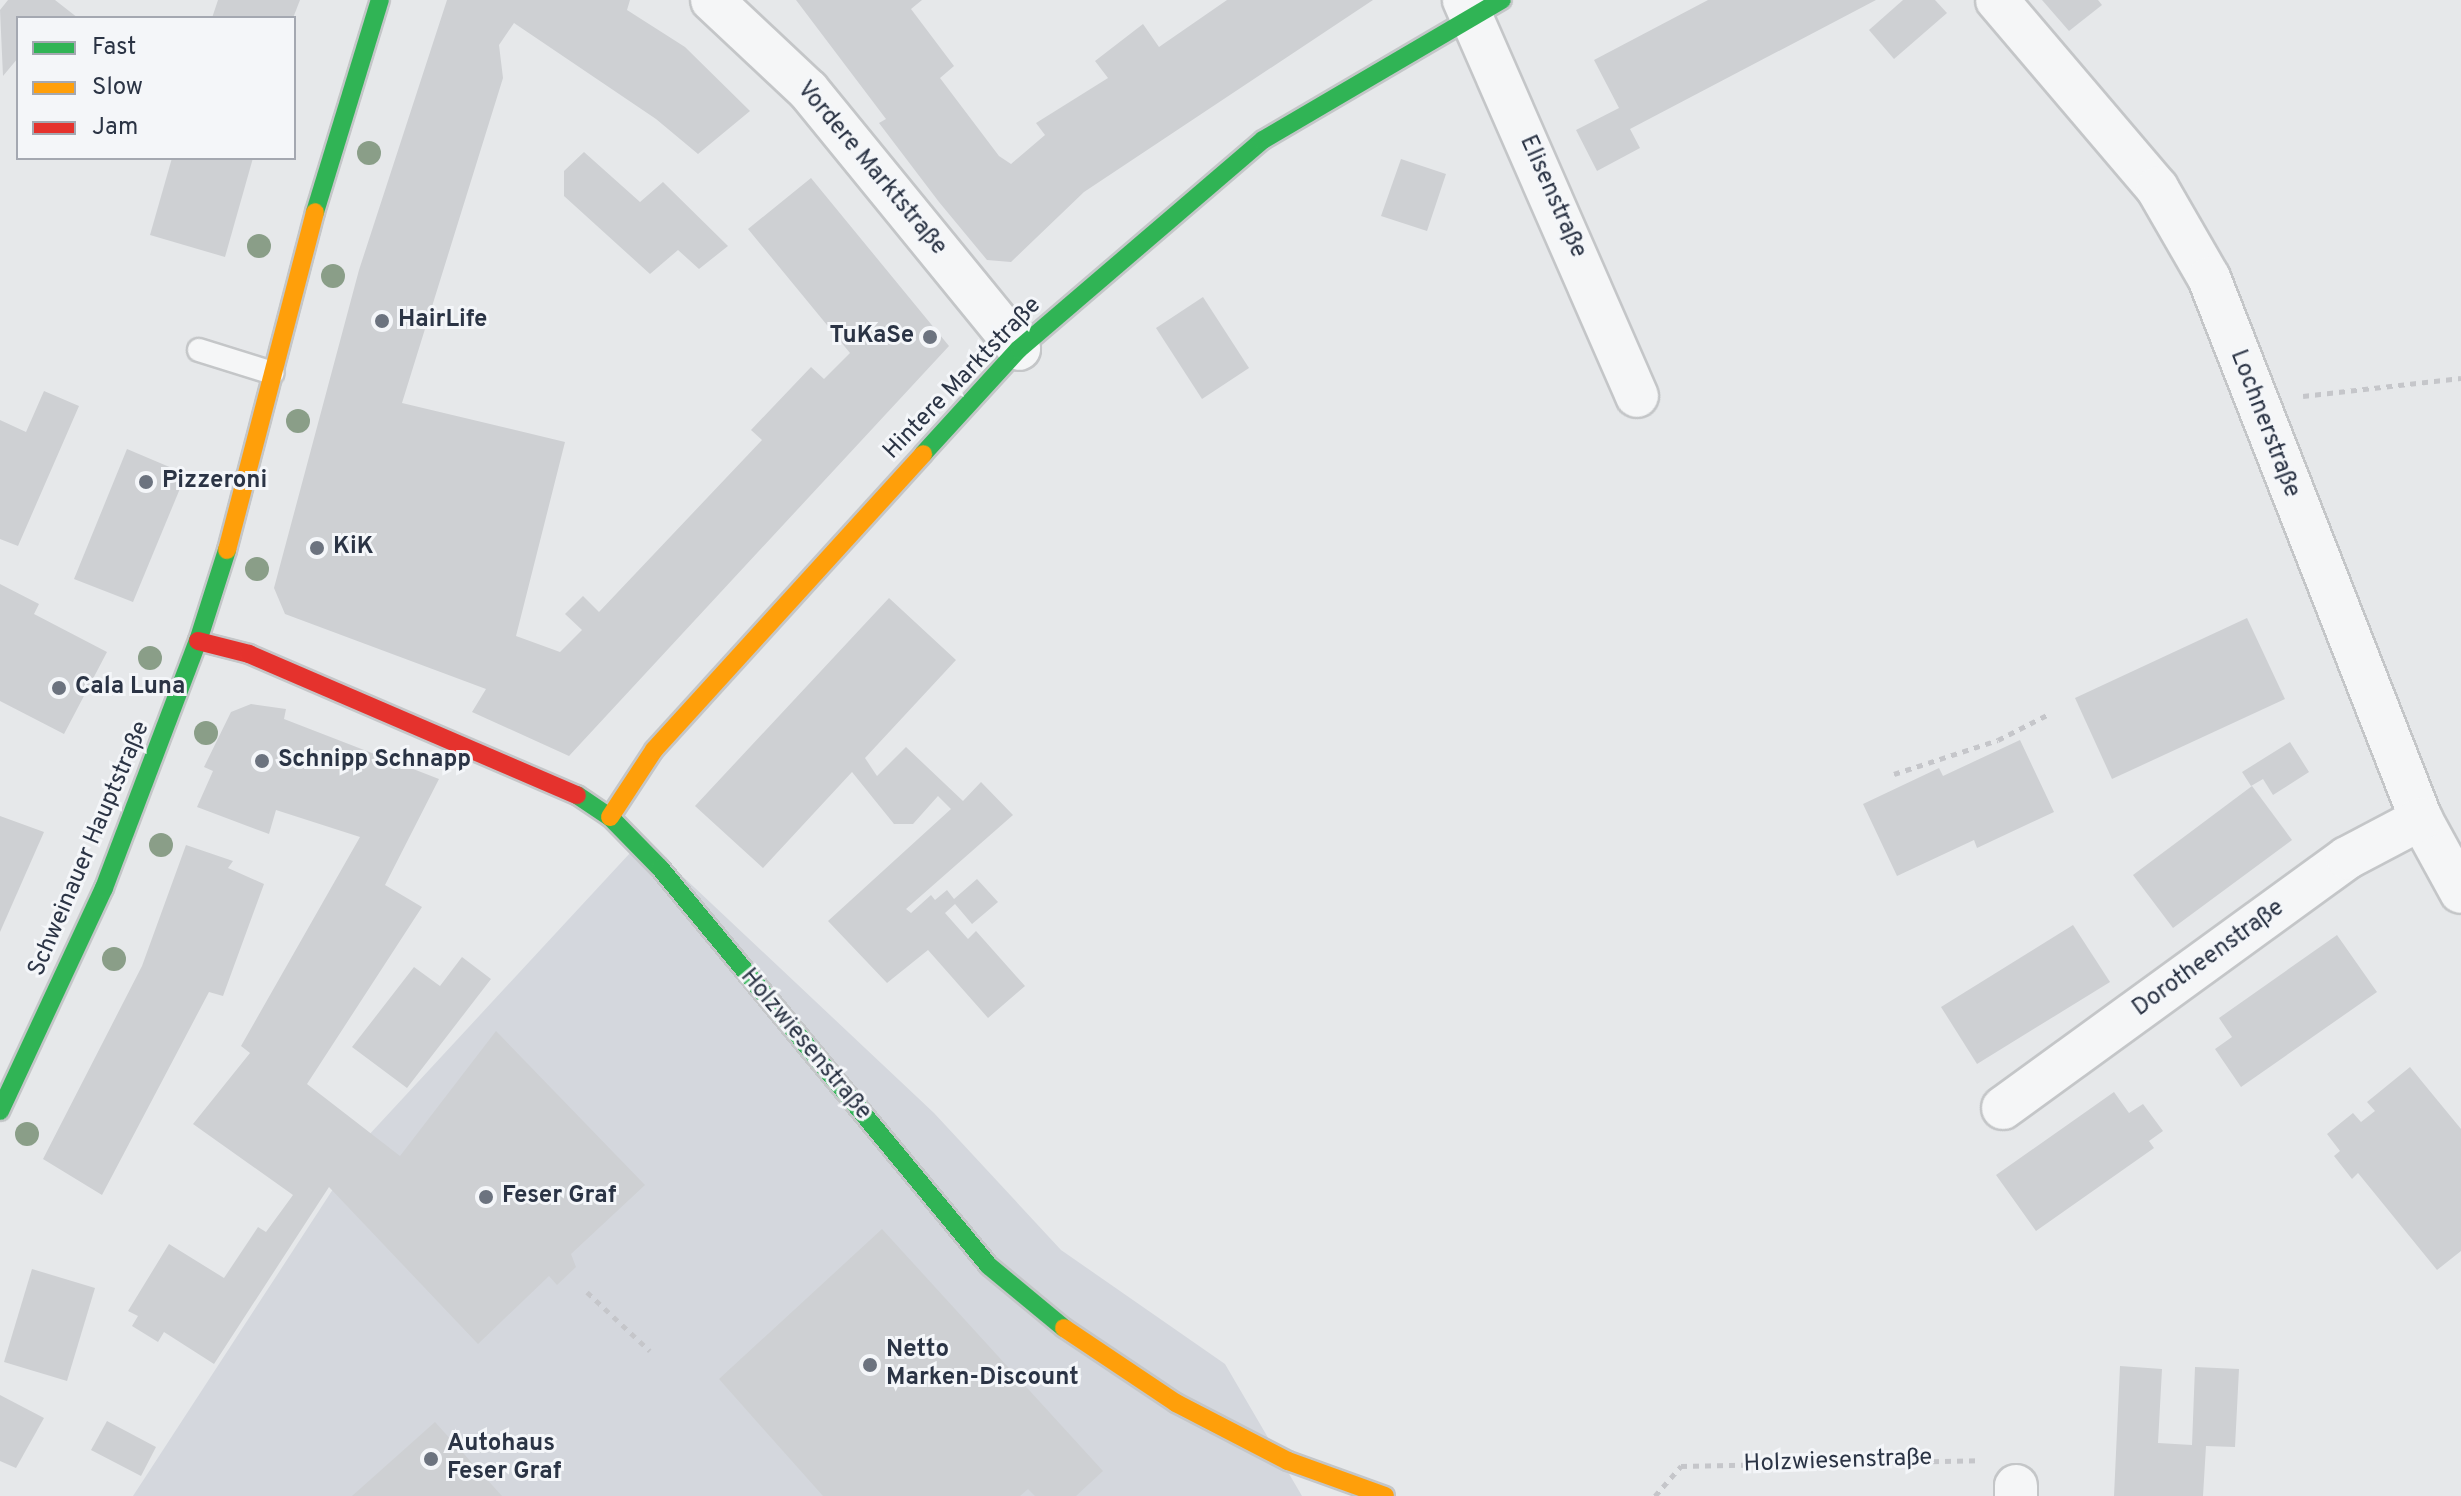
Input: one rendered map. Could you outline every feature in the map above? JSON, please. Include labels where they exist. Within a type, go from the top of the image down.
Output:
[{"type":"street","name":"Schweinauer Hauptstraße","points":[[0,1111],[110,874],[198,641],[273,373],[327,164],[380,0]]},
{"type":"street","name":"Vordere Marktstraße","points":[[712,0],[808,90],[1019,349]]},
{"type":"street","name":"Lochnerstraße","points":[[1997,0],[2157,188],[2209,278],[2254,402],[2421,819],[2456,871]]},
{"type":"street","name":"Hintere Marktstraße","points":[[610,817],[654,750],[1019,349],[1263,140],[1479,5]]},
{"type":"street","name":"Elisenstraße","points":[[1479,5],[1637,396]]},
{"type":"street","name":"Holzwiesenstraße","points":[[198,641],[249,654],[389,711],[575,793],[610,817],[660,868],[989,1266],[1071,1334],[1176,1403],[1288,1461],[1385,1496]]},
{"type":"street","name":"Dorotheenstraße","points":[[2003,1108],[2347,858],[2421,819]]},
{"type":"lane","points":[[199,350],[273,373]]},
{"type":"path","points":[[2254,402],[2461,378]]},
{"type":"path","points":[[1894,774],[1998,740],[2047,715]]},
{"type":"path","points":[[587,1292],[650,1351]]},
{"type":"path","name":"Holzwiesenstraße","points":[[1655,1496],[1681,1466],[1978,1458],[2016,1491]]},
{"type":"shaded area","points":[[643,839],[934,1113],[1061,1250],[1225,1364],[1302,1496],[133,1496],[367,1137]]},
{"type":"building","points":[[8,0],[55,0],[75,16],[16,16],[16,60],[3,76],[0,10]]},
{"type":"building","points":[[218,0],[300,0],[294,16],[213,16]]},
{"type":"building","points":[[447,0],[630,0],[627,10],[685,47],[750,111],[698,154],[656,119],[514,23],[499,45],[503,78],[402,403],[565,442],[516,636],[560,652],[582,630],[565,614],[583,596],[599,612],[762,440],[751,430],[811,367],[824,379],[850,353],[748,229],[811,178],[949,346],[569,756],[472,712],[486,689],[285,614],[274,588],[359,270]]},
{"type":"building","points":[[796,0],[922,0],[911,9],[954,66],[940,78],[999,156],[1011,164],[1045,135],[1036,123],[1108,78],[1095,61],[1143,24],[1159,47],[1227,0],[1373,0],[1084,192],[1011,262],[987,260],[939,202],[879,123],[886,119]]},
{"type":"building","points":[[1708,0],[1876,0],[1630,129],[1640,148],[1597,171],[1576,130],[1619,108],[1594,60]]},
{"type":"building","points":[[1903,0],[1935,0],[1947,13],[1894,59],[1869,30]]},
{"type":"building","points":[[2042,0],[2098,0],[2102,5],[2069,31]]},
{"type":"building","points":[[584,152],[640,202],[663,182],[728,246],[699,269],[678,250],[650,274],[564,196],[564,171]]},
{"type":"building","points":[[1401,159],[1446,174],[1427,231],[1381,216]]},
{"type":"building","points":[[171,160],[252,160],[225,257],[150,235]]},
{"type":"building","points":[[1203,297],[1249,368],[1202,399],[1156,328]]},
{"type":"building","points":[[44,391],[79,406],[18,546],[0,539],[0,420],[26,432]]},
{"type":"building","points":[[127,449],[186,474],[133,602],[74,579]]},
{"type":"building","points":[[0,584],[39,604],[34,614],[107,652],[64,734],[0,701]]},
{"type":"building","points":[[889,598],[956,660],[865,758],[877,776],[906,747],[963,801],[981,782],[1013,815],[906,909],[911,913],[931,895],[935,900],[947,890],[954,899],[977,879],[998,902],[972,924],[955,904],[945,913],[968,939],[976,931],[1025,986],[988,1018],[928,950],[887,983],[828,921],[951,809],[938,796],[913,824],[894,824],[852,772],[763,868],[695,806]]},
{"type":"building","points":[[2247,618],[2285,699],[2112,779],[2075,698]]},
{"type":"building","points":[[251,704],[286,709],[284,719],[439,779],[385,885],[422,907],[307,1084],[400,1156],[496,1031],[645,1185],[571,1254],[576,1267],[557,1285],[549,1276],[478,1344],[329,1187],[214,1364],[164,1332],[158,1342],[132,1326],[138,1316],[128,1311],[169,1244],[224,1278],[258,1227],[266,1232],[293,1195],[193,1124],[250,1053],[241,1046],[360,837],[276,810],[269,834],[197,807],[213,771],[204,767],[231,712]]},
{"type":"building","points":[[2020,740],[2054,812],[1977,848],[1974,840],[1897,876],[1863,804],[1939,768],[1943,776]]},
{"type":"building","points":[[2290,742],[2309,772],[2273,795],[2263,779],[2251,786],[2242,772]]},
{"type":"building","points":[[2252,786],[2292,840],[2173,928],[2133,875]]},
{"type":"building","points":[[0,816],[44,832],[0,932]]},
{"type":"building","points":[[186,845],[233,861],[228,868],[264,884],[223,996],[209,992],[102,1195],[43,1159],[142,966]]},
{"type":"building","points":[[2073,925],[2110,982],[1977,1064],[1941,1007]]},
{"type":"building","points":[[2337,935],[2377,992],[2241,1087],[2215,1049],[2232,1037],[2219,1018]]},
{"type":"building","points":[[462,957],[491,979],[407,1088],[352,1047],[414,967],[440,986]]},
{"type":"building","points":[[2410,1067],[2461,1129],[2461,1251],[2437,1270],[2358,1173],[2352,1179],[2334,1156],[2340,1151],[2327,1134],[2353,1113],[2361,1122],[2375,1111],[2367,1102]]},
{"type":"building","points":[[2114,1092],[2129,1113],[2143,1104],[2163,1131],[2149,1141],[2154,1148],[2036,1231],[1996,1175]]},
{"type":"building","name":"Netto Marken-Discount","points":[[882,1229],[1103,1471],[1076,1496],[1035,1496],[1028,1489],[1020,1496],[823,1496],[719,1379]]},
{"type":"building","points":[[32,1269],[95,1288],[67,1381],[4,1362]]},
{"type":"building","points":[[2120,1366],[2162,1369],[2158,1443],[2192,1445],[2195,1367],[2239,1369],[2235,1447],[2206,1446],[2203,1496],[2114,1496]]},
{"type":"building","points":[[0,1395],[44,1418],[16,1468],[0,1461]]},
{"type":"building","points":[[107,1421],[156,1447],[141,1476],[91,1450]]},
{"type":"building","name":"Autohaus Feser Graf","points":[[435,1422],[502,1496],[352,1496]]},
{"type":"traffic: fast","points":[[315,212],[380,0]]},
{"type":"traffic: fast","points":[[923,454],[1019,349],[1263,140],[1502,0]]},
{"type":"traffic: fast","points":[[0,1111],[104,888],[198,641],[227,550]]},
{"type":"traffic: fast","points":[[577,795],[610,817],[660,868],[989,1266],[1064,1328]]},
{"type":"traffic: slow","points":[[227,550],[315,212]]},
{"type":"traffic: slow","points":[[610,817],[654,750],[923,454]]},
{"type":"traffic: slow","points":[[1064,1328],[1176,1403],[1288,1461],[1385,1496]]},
{"type":"traffic: jam","points":[[198,641],[249,654],[577,795]]},
{"type":"place","name":"HairLife","points":[[382,321]]},
{"type":"place","name":"TuKaSe","points":[[930,337]]},
{"type":"place","name":"Pizzeroni","points":[[146,482]]},
{"type":"place","name":"KiK","points":[[317,548]]},
{"type":"place","name":"Cala Luna","points":[[59,688]]},
{"type":"place","name":"Schnipp Schnapp","points":[[262,761]]},
{"type":"place","name":"Feser Graf","points":[[486,1197]]},
{"type":"place","name":"Netto Marken-Discount","points":[[870,1365]]},
{"type":"place","name":"Autohaus Feser Graf","points":[[431,1459]]}]
